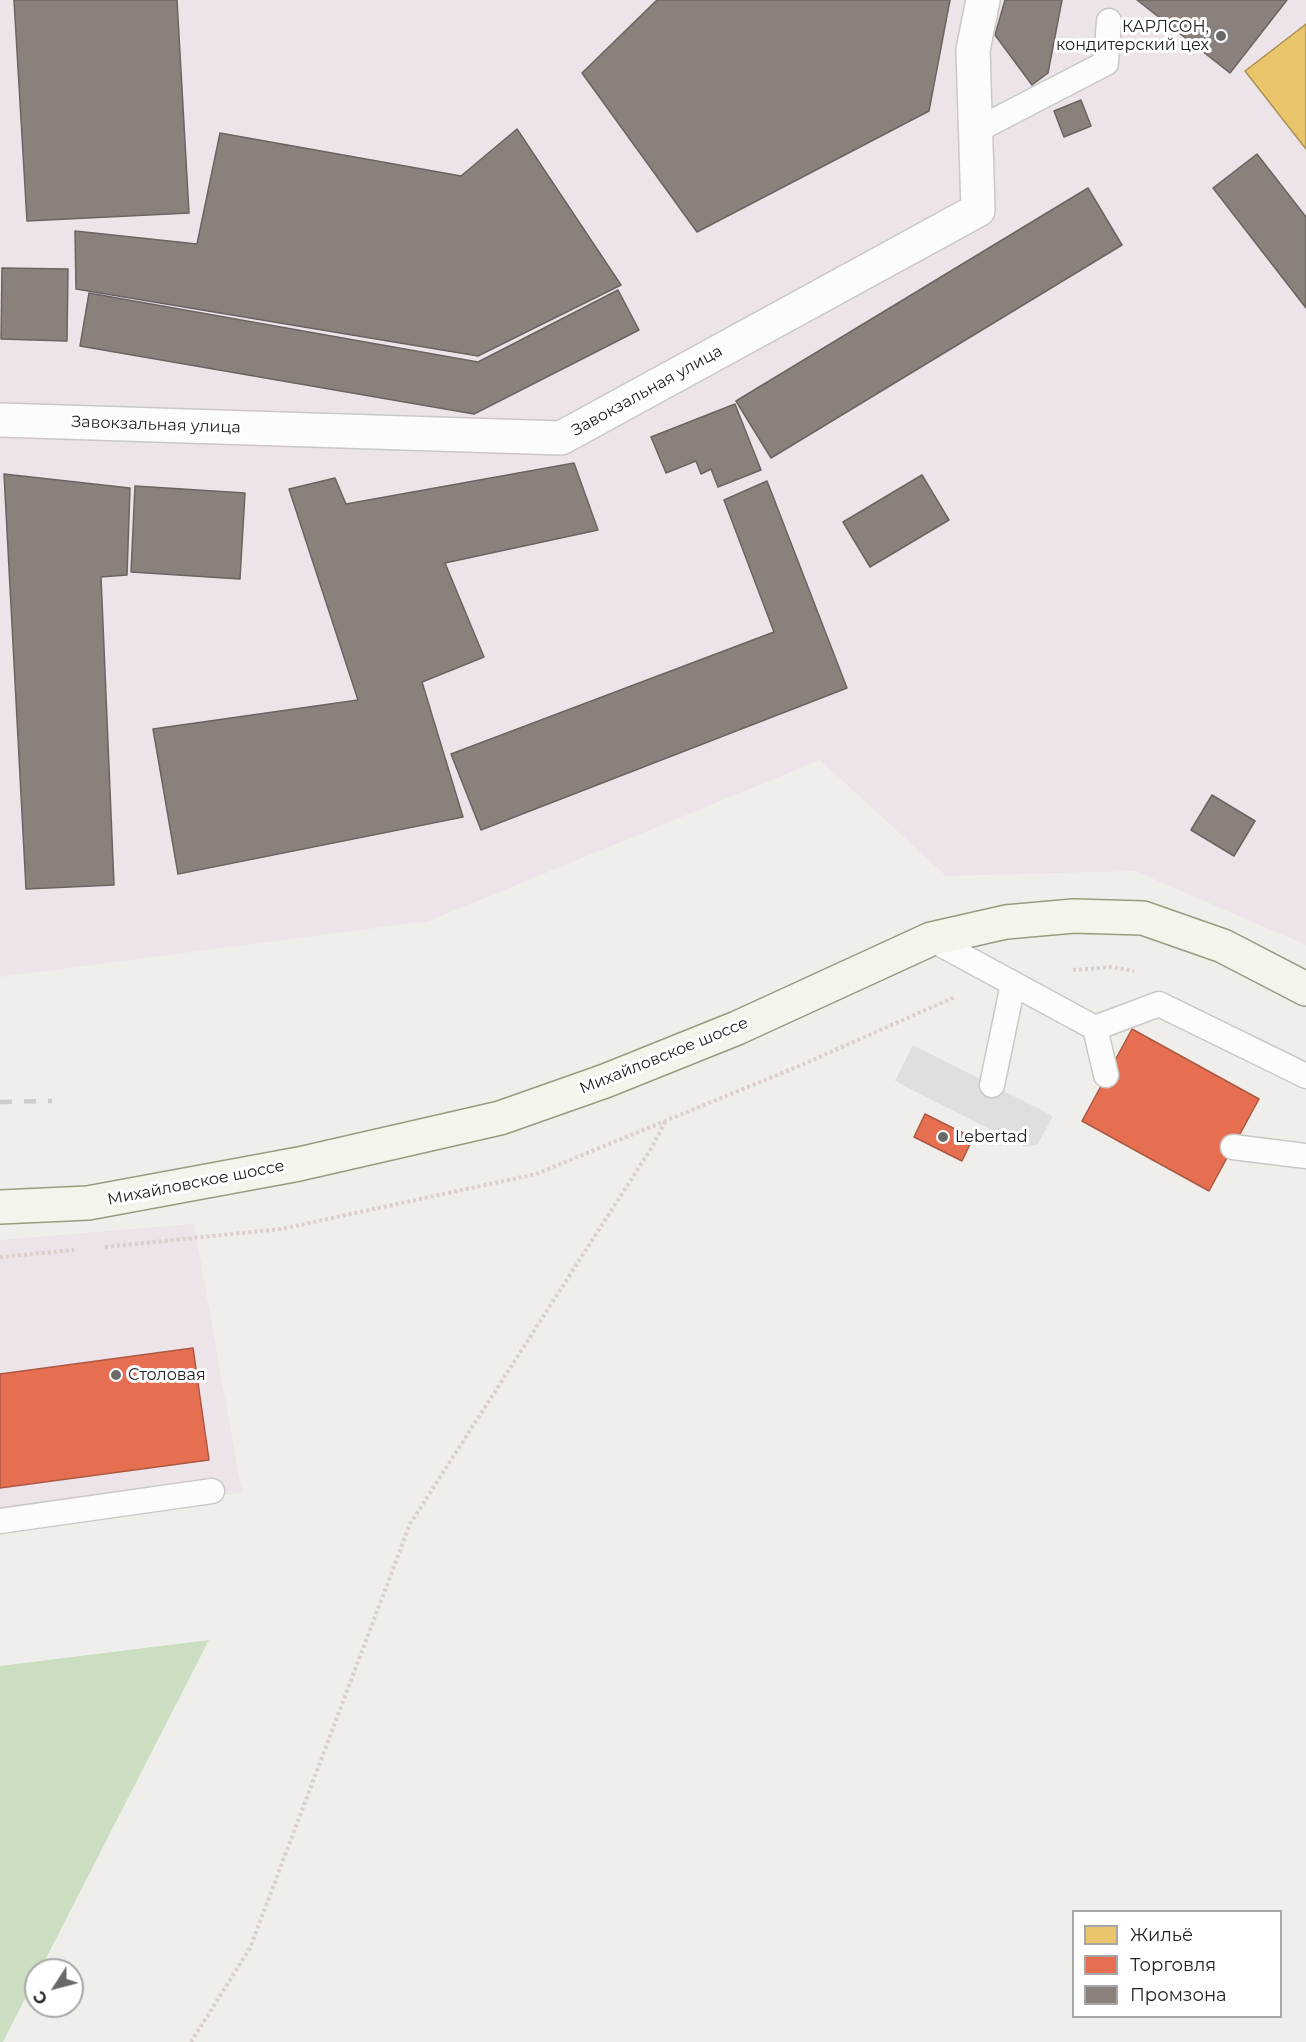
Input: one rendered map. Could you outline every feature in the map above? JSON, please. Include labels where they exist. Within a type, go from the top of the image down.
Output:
[{"type":"main road","name":"Михайловское шоссе","points":[[0,1207],[88,1203],[299,1164],[500,1118],[605,1081],[737,1028],[931,939],[1006,922],[1074,916],[1143,918],[1223,946],[1306,989]]},
{"type":"street","name":"Завокзальная улица","points":[[0,420],[561,438],[978,210],[973,50],[983,0]]},
{"type":"lane","points":[[975,131],[1106,63],[1109,21]]},
{"type":"lane","points":[[931,939],[1095,1028],[1106,1075]]},
{"type":"lane","points":[[992,1085],[1013,984]]},
{"type":"lane","points":[[1095,1028],[1159,1004],[1306,1076]]},
{"type":"lane","points":[[1233,1147],[1306,1156]]},
{"type":"lane","points":[[0,1521],[212,1491]]},
{"type":"path","points":[[94,1248],[281,1229],[536,1174],[800,1066],[962,994],[1013,984],[1053,972],[1112,967],[1143,972]]},
{"type":"path","points":[[191,2042],[250,1948],[410,1524],[652,1148],[665,1121]]},
{"type":"path","points":[[0,1257],[82,1249]]},
{"type":"shaded area","points":[[0,0],[1306,0],[1306,945],[1135,871],[946,876],[820,760],[429,921],[0,977]]},
{"type":"shaded area","points":[[913,1045],[1053,1116],[1038,1144],[1025,1147],[895,1081]]},
{"type":"shaded area","points":[[194,1224],[242,1493],[0,1523],[0,1240]]},
{"type":"green space","points":[[209,1640],[46,1958],[24,1958],[24,2001],[3,2042],[0,2042],[0,1666]]},
{"type":"building: Жильё","points":[[1306,24],[1306,149],[1245,71]]},
{"type":"building: Торговля","points":[[1132,1029],[1259,1099],[1209,1191],[1082,1121]]},
{"type":"building: Торговля","points":[[925,1114],[973,1138],[962,1161],[914,1137]]},
{"type":"building: Торговля","points":[[193,1348],[209,1460],[0,1488],[0,1374]]},
{"type":"building: Промзона","points":[[14,0],[177,0],[189,213],[27,221]]},
{"type":"building: Промзона","points":[[657,0],[950,0],[929,111],[697,232],[582,73]]},
{"type":"building: Промзона","name":"КАРЛСОН, кондитерский цех","points":[[1005,0],[1062,0],[1048,73],[1032,85],[995,35]]},
{"type":"building: Промзона","name":"КАРЛСОН, кондитерский цех","points":[[1137,0],[1287,0],[1230,73]]},
{"type":"building: Промзона","points":[[1081,100],[1091,126],[1064,137],[1054,111]]},
{"type":"building: Промзона","points":[[517,129],[621,285],[478,356],[76,289],[75,231],[197,244],[220,133],[461,176]]},
{"type":"building: Промзона","points":[[1257,154],[1306,217],[1306,308],[1213,188]]},
{"type":"building: Промзона","points":[[1088,188],[1122,245],[771,458],[736,401]]},
{"type":"building: Промзона","points":[[2,268],[68,269],[67,341],[1,339]]},
{"type":"building: Промзона","points":[[618,290],[639,330],[474,414],[80,346],[89,293],[478,362]]},
{"type":"building: Промзона","points":[[735,404],[761,470],[718,487],[711,469],[701,474],[696,461],[666,473],[651,437]]},
{"type":"building: Промзона","points":[[574,463],[598,530],[445,563],[484,657],[422,682],[463,817],[178,874],[153,729],[358,700],[289,489],[335,478],[346,504]]},
{"type":"building: Промзона","points":[[4,474],[130,488],[127,575],[101,577],[114,885],[26,889]]},
{"type":"building: Промзона","points":[[922,475],[949,520],[870,567],[843,522]]},
{"type":"building: Промзона","points":[[767,481],[847,688],[481,830],[451,754],[774,632],[724,500]]},
{"type":"building: Промзона","points":[[135,486],[245,493],[240,579],[131,572]]},
{"type":"building: Промзона","points":[[1212,795],[1255,821],[1234,856],[1191,830]]},
{"type":"railway","points":[[0,1102],[52,1101]]},
{"type":"place","name":"КАРЛСОН, кондитерский цех","points":[[1221,36]]},
{"type":"place","name":"Lebertad","points":[[943,1137]]},
{"type":"place","name":"Столовая","points":[[116,1375]]}]
